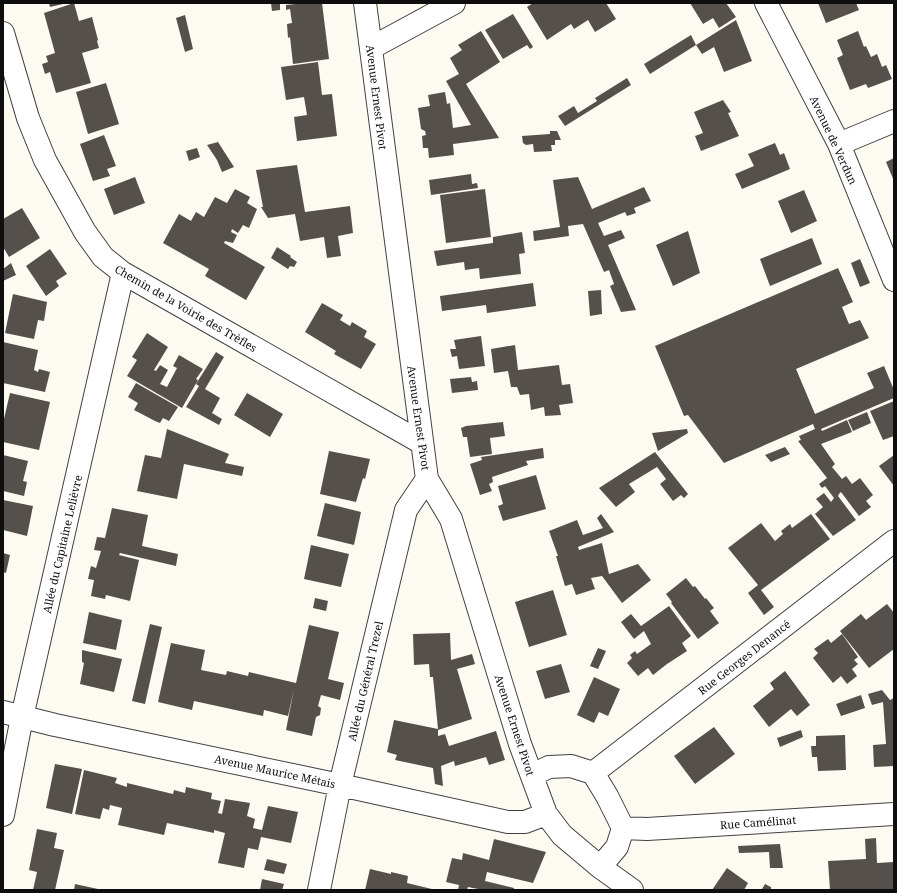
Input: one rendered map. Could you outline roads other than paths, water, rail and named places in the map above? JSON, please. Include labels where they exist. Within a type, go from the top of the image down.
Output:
[{"type":"street","name":"Avenue Ernest Pivot","points":[[365,3],[427,479],[451,519],[520,744],[546,814],[562,835],[600,867],[632,890]]},
{"type":"street","points":[[371,48],[454,3]]},
{"type":"street","name":"Avenue de Verdun","points":[[766,3],[839,144],[894,280]]},
{"type":"street","name":"Chemin de la Voirie des Trèfles","points":[[3,33],[28,118],[45,160],[85,232],[103,257],[123,273],[422,443]]},
{"type":"street","points":[[839,144],[894,121]]},
{"type":"street","name":"Allée du Capitaine Lelièvre","points":[[3,815],[13,714],[123,273]]},
{"type":"street","name":"Allée du Général Trezel","points":[[319,890],[340,785],[406,510],[427,479]]},
{"type":"street","name":"Rue Georges Denancé","points":[[593,773],[894,541]]},
{"type":"street","name":"Avenue Maurice Métais","points":[[13,714],[62,727],[508,822],[525,822],[546,814]]},
{"type":"street","points":[[532,775],[549,767],[571,766],[593,773],[608,796],[623,828],[617,847],[600,867]]},
{"type":"street","name":"Rue Camélinat","points":[[623,828],[647,829],[894,814]]}]
